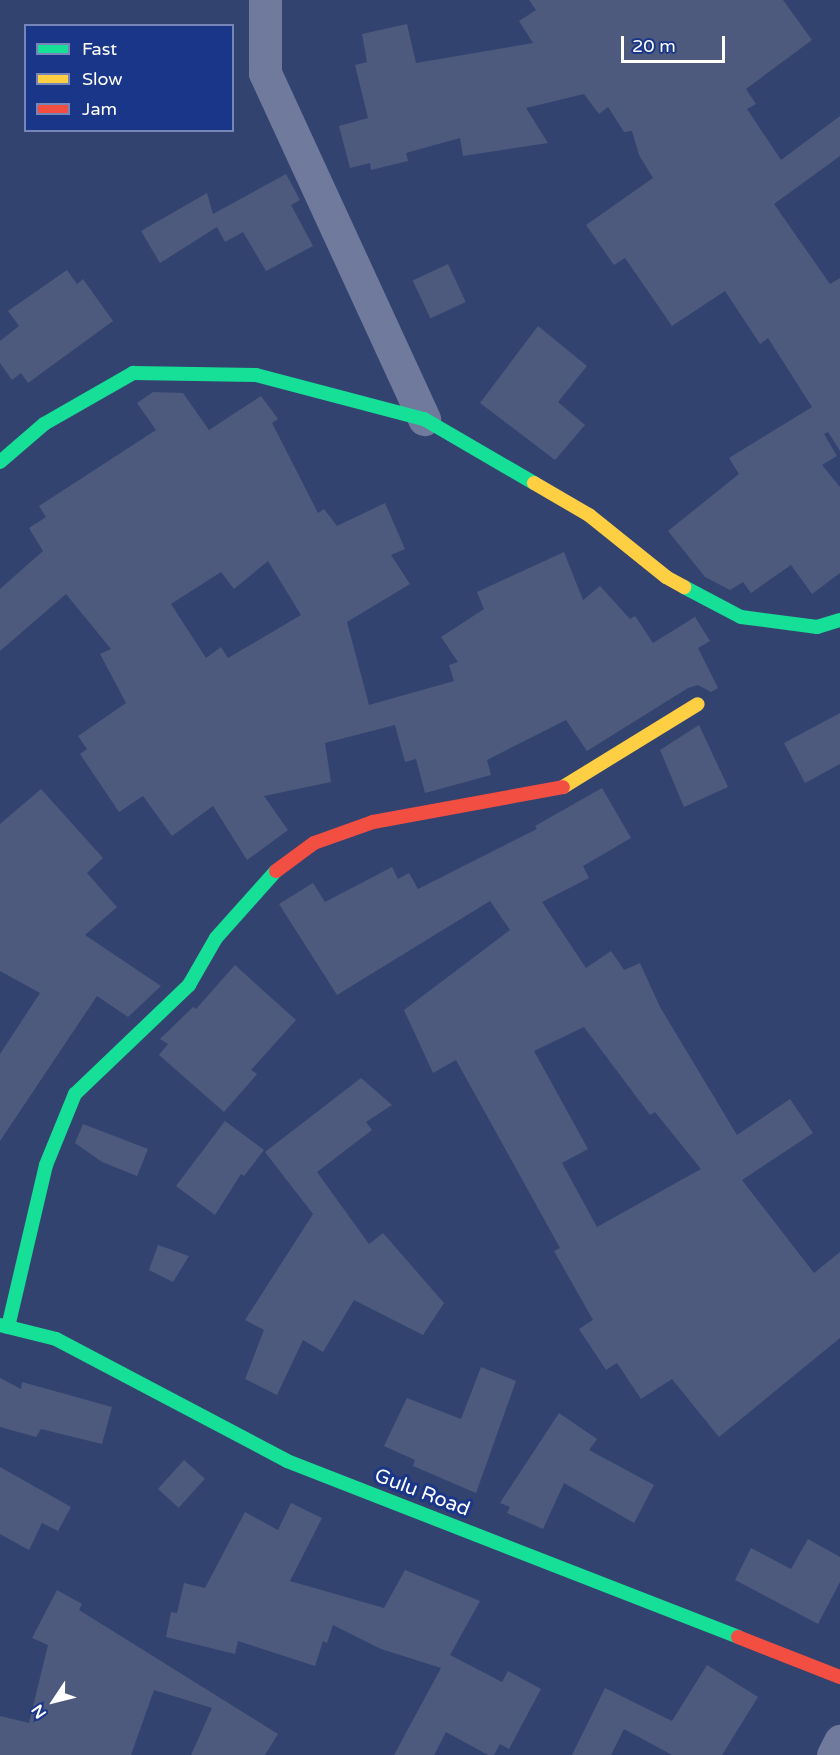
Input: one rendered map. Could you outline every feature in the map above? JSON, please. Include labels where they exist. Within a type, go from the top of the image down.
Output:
[{"type":"street","points":[[265,0],[266,73],[424,419]]},
{"type":"street","points":[[0,462],[44,424],[133,373],[256,375],[424,419],[589,515],[666,577],[741,617],[817,627],[840,620]]},
{"type":"street","points":[[4,1326],[46,1165],[75,1094],[189,985],[216,938],[281,867],[314,843],[373,822],[564,787],[698,704]]},
{"type":"street","name":"Gulu Road","points":[[4,1326],[56,1339],[287,1461],[840,1677]]},
{"type":"street","points":[[833,1755],[840,1741]]},
{"type":"building","points":[[529,0],[783,0],[812,40],[746,89],[756,104],[747,109],[781,160],[840,116],[840,156],[774,204],[830,284],[840,278],[840,451],[828,432],[824,434],[837,456],[822,465],[840,487],[840,573],[812,594],[791,565],[751,593],[743,582],[730,590],[705,577],[668,531],[739,474],[729,458],[812,407],[768,338],[760,344],[725,291],[672,326],[625,258],[614,265],[586,225],[653,178],[639,155],[632,131],[624,132],[608,107],[599,114],[584,94],[526,108],[548,143],[463,156],[460,138],[406,153],[408,161],[371,170],[370,163],[350,168],[339,126],[368,118],[355,65],[367,62],[362,34],[407,24],[416,63],[533,43],[519,21],[536,10]]},
{"type":"building","points":[[286,174],[300,200],[291,205],[313,246],[266,271],[243,232],[225,242],[217,227],[160,263],[141,231],[207,193],[213,214]]},
{"type":"building","points":[[448,264],[466,302],[430,319],[413,280]]},
{"type":"building","points":[[67,270],[77,284],[83,279],[113,321],[28,383],[21,373],[12,380],[0,363],[0,341],[19,326],[8,311]]},
{"type":"building","points":[[538,326],[587,366],[558,402],[585,425],[555,460],[480,403]]},
{"type":"building","points":[[153,392],[183,393],[209,430],[261,396],[278,419],[272,423],[318,513],[324,509],[337,526],[385,503],[405,549],[391,555],[410,584],[347,622],[369,705],[454,681],[449,665],[458,662],[441,637],[484,609],[477,592],[564,552],[583,600],[600,586],[630,619],[635,616],[653,643],[695,617],[710,641],[698,648],[718,688],[711,692],[698,685],[688,688],[587,751],[566,720],[487,760],[491,775],[425,793],[416,759],[405,762],[395,725],[325,743],[331,782],[264,796],[288,830],[247,860],[213,806],[172,836],[143,796],[119,812],[80,754],[87,749],[78,736],[126,703],[100,654],[111,649],[66,594],[0,651],[0,589],[43,551],[29,528],[46,517],[39,506],[156,430],[137,403]],"holes":[[[268,561],[301,615],[228,658],[221,647],[206,658],[171,604],[221,572],[234,589]]]},
{"type":"building","points":[[840,713],[840,764],[805,783],[784,743]]},
{"type":"building","points":[[699,725],[728,787],[684,807],[660,750]]},
{"type":"building","points":[[602,788],[631,838],[583,866],[589,878],[542,902],[586,968],[611,951],[624,970],[640,963],[660,1007],[737,1135],[790,1099],[813,1133],[742,1180],[814,1273],[840,1252],[840,1338],[719,1437],[672,1379],[641,1399],[617,1363],[606,1370],[579,1329],[593,1320],[554,1251],[560,1248],[456,1060],[433,1073],[404,1010],[510,930],[490,901],[337,995],[279,904],[313,883],[325,902],[392,867],[398,879],[409,873],[418,889],[537,829],[535,826]],"holes":[[[584,1027],[650,1115],[655,1112],[701,1169],[597,1227],[562,1163],[588,1149],[534,1051]]]},
{"type":"building","points":[[41,789],[103,858],[87,873],[117,907],[85,935],[161,986],[128,1017],[97,996],[0,1141],[0,1054],[40,993],[0,971],[0,824]]},
{"type":"building","points":[[235,965],[296,1020],[251,1070],[257,1074],[224,1112],[159,1055],[168,1044],[160,1039],[193,1007],[196,1009]]},
{"type":"building","points":[[361,1078],[392,1105],[366,1122],[372,1130],[317,1172],[369,1244],[383,1233],[444,1303],[423,1335],[354,1300],[323,1352],[303,1340],[277,1395],[245,1379],[264,1330],[245,1320],[313,1214],[265,1152]]},
{"type":"building","points":[[225,1121],[264,1150],[244,1176],[241,1174],[215,1215],[176,1186]]},
{"type":"building","points":[[83,1124],[148,1149],[137,1176],[102,1162],[75,1143]]},
{"type":"building","points":[[158,1245],[189,1256],[173,1282],[149,1270]]},
{"type":"building","points":[[481,1367],[516,1381],[476,1493],[413,1466],[415,1460],[384,1446],[407,1398],[461,1419]]},
{"type":"building","points":[[0,1378],[21,1389],[22,1382],[112,1407],[102,1444],[41,1429],[36,1437],[0,1427]]},
{"type":"building","points":[[559,1413],[597,1439],[589,1450],[654,1485],[634,1523],[564,1483],[543,1529],[507,1513],[510,1507],[500,1503]]},
{"type":"building","points":[[184,1460],[205,1479],[179,1508],[158,1489]]},
{"type":"building","points":[[0,1467],[71,1507],[58,1531],[42,1523],[29,1550],[0,1534]]},
{"type":"building","points":[[291,1503],[322,1518],[290,1581],[384,1608],[405,1570],[480,1601],[450,1655],[502,1682],[508,1671],[541,1689],[509,1749],[500,1744],[494,1755],[488,1755],[446,1732],[434,1755],[394,1755],[441,1668],[381,1649],[333,1625],[327,1643],[323,1641],[315,1666],[238,1641],[235,1654],[166,1637],[171,1612],[177,1613],[184,1583],[205,1588],[245,1512],[278,1530]]},
{"type":"building","points":[[808,1539],[840,1557],[840,1582],[818,1624],[735,1580],[751,1548],[791,1569]]},
{"type":"building","points":[[57,1590],[82,1604],[79,1610],[278,1734],[265,1755],[191,1755],[212,1708],[154,1690],[131,1755],[0,1755],[0,1716],[29,1723],[48,1645],[32,1638]]},
{"type":"building","points":[[707,1665],[758,1697],[722,1755],[672,1755],[624,1729],[611,1755],[572,1755],[605,1688],[672,1721]]},
{"type":"traffic: fast","points":[[0,462],[44,424],[133,373],[256,375],[424,419],[534,483]]},
{"type":"traffic: fast","points":[[684,587],[741,617],[817,627],[840,620]]},
{"type":"traffic: fast","points":[[8,1327],[46,1165],[75,1094],[189,985],[216,938],[276,871]]},
{"type":"traffic: fast","points":[[0,1325],[56,1339],[287,1461],[738,1637]]},
{"type":"traffic: slow","points":[[534,483],[589,515],[666,577],[684,587]]},
{"type":"traffic: slow","points":[[563,787],[698,704]]},
{"type":"traffic: jam","points":[[276,871],[314,843],[373,822],[563,787]]},
{"type":"traffic: jam","points":[[738,1637],[840,1677]]}]
